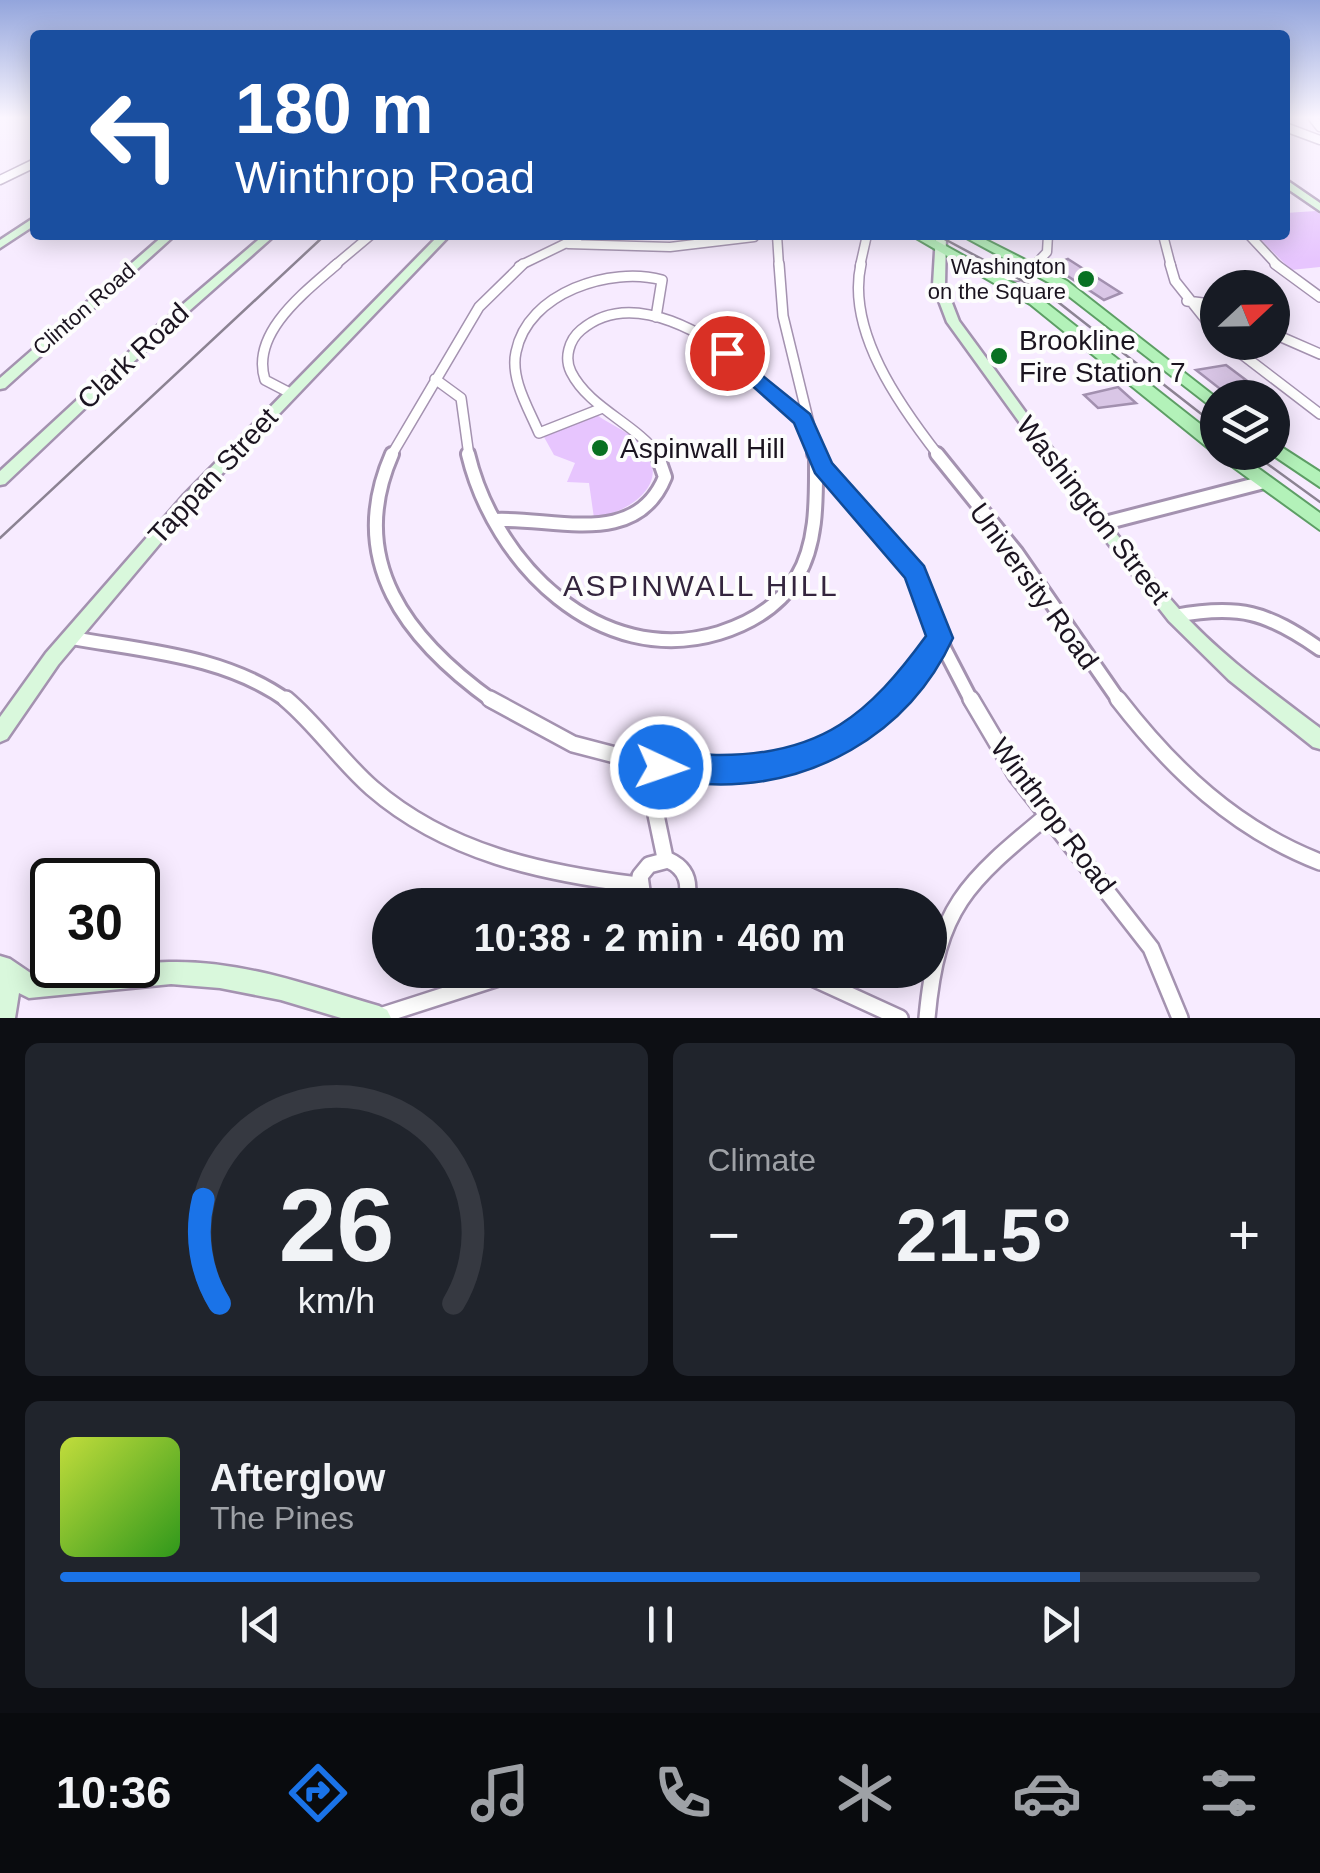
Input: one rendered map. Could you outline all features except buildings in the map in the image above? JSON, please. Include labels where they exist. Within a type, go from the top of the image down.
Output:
[{"type":"main road","points":[[977,240],[1057,281],[1200,392]]},
{"type":"main road","points":[[940,241],[1023,292],[1200,433]]},
{"type":"main road","points":[[1023,292],[1022,284],[1032,278],[1057,281]]},
{"type":"main road","points":[[1290,460],[1320,481]]},
{"type":"main road","points":[[1248,470],[1320,522]]},
{"type":"street","points":[[0,180],[30,166]]},
{"type":"street","points":[[1290,186],[1320,208]]},
{"type":"street","points":[[0,244],[30,223]]},
{"type":"street","name":"Clinton Road","points":[[0,385],[164,240]]},
{"type":"street","name":"Clark Road","points":[[0,480],[158,332],[264,240]]},
{"type":"street","points":[[290,393],[273,386],[263,374],[259,358],[264,339],[366,240]]},
{"type":"street","name":"Tappan Street","points":[[0,732],[72,638],[189,498],[440,240]]},
{"type":"street","points":[[572,240],[524,263],[496,285],[403,428],[376,507],[375,550],[392,595],[445,660],[518,718],[589,751],[661,767],[722,770],[776,766],[840,744],[896,700],[940,638]]},
{"type":"street","points":[[564,244],[666,247],[721,240]]},
{"type":"street","points":[[759,240],[777,250]]},
{"type":"street","name":"Winthrop Road","points":[[776,240],[783,316],[803,419],[816,456],[908,562],[940,638],[999,748],[1151,948],[1180,1018]]},
{"type":"street","name":"University Road","points":[[866,240],[858,270],[868,331],[913,421],[1015,551],[1094,668],[1149,738],[1191,783],[1232,816],[1268,839],[1320,862]]},
{"type":"street","points":[[996,276],[1016,277],[1033,268],[1047,252],[1048,240]]},
{"type":"street","points":[[1163,240],[1172,274],[1200,315]]},
{"type":"street","points":[[1253,240],[1266,257],[1320,297]]},
{"type":"street","name":"Washington Street","points":[[940,241],[939,284],[953,322],[1101,524],[1175,616],[1235,674],[1320,740]]},
{"type":"street","points":[[600,408],[538,432],[514,362],[520,338],[540,311],[576,287],[642,275],[662,280],[656,318]]},
{"type":"street","points":[[1187,300],[1200,302]]},
{"type":"street","points":[[495,520],[558,526],[602,524],[630,516],[649,504],[663,481],[657,450],[640,432],[600,408],[579,389],[568,370],[572,340],[588,324],[606,317],[656,318],[727,353],[803,419]]},
{"type":"street","points":[[1290,340],[1320,354]]},
{"type":"street","points":[[1250,360],[1320,414]]},
{"type":"street","points":[[434,379],[461,398],[468,450],[495,520],[530,571],[586,619],[637,636],[709,636],[764,614],[796,579],[813,524],[816,456]]},
{"type":"street","points":[[1101,524],[1264,482]]},
{"type":"street","points":[[1175,616],[1217,606],[1246,606],[1277,619],[1320,649]]},
{"type":"street","points":[[72,638],[226,670],[257,682],[295,708],[374,790],[442,834],[548,873],[638,886],[645,868],[665,858]]},
{"type":"street","points":[[661,767],[656,812],[665,858],[688,875],[688,888]]},
{"type":"street","points":[[927,1018],[939,933],[955,899],[981,870],[1048,816]]},
{"type":"street","points":[[1,966],[29,986],[172,973],[220,976],[281,988],[378,1017],[460,988]]},
{"type":"street","points":[[1,966],[8,992],[4,1018]]},
{"type":"street","points":[[835,988],[900,1018]]},
{"type":"shaded area","points":[[1290,213],[1320,214],[1320,267],[1291,270],[1261,240],[1290,240]]},
{"type":"shaded area","points":[[597,415],[638,441],[651,460],[653,473],[650,484],[633,503],[594,518],[589,483],[567,482],[575,463],[554,455],[544,437]]},
{"type":"tram line","points":[[0,538],[320,240]]},
{"type":"tram line","points":[[946,240],[1049,295],[1200,413]]},
{"type":"tram line","points":[[1276,470],[1320,502]]},
{"type":"place","name":"Washington on the Square","points":[[1086,279]]},
{"type":"place","name":"Brookline Fire Station 7","points":[[999,356]]},
{"type":"place","name":"Aspinwall Hill","points":[[600,448]]},
{"type":"district","name":"ASPINWALL HILL","points":[[701,585]]},
{"type":"route","points":[[661,767],[745,770],[786,764],[840,744],[872,723],[896,700],[940,638],[915,573],[882,530],[823,468],[803,419],[792,414],[758,377],[727,353]]}]
